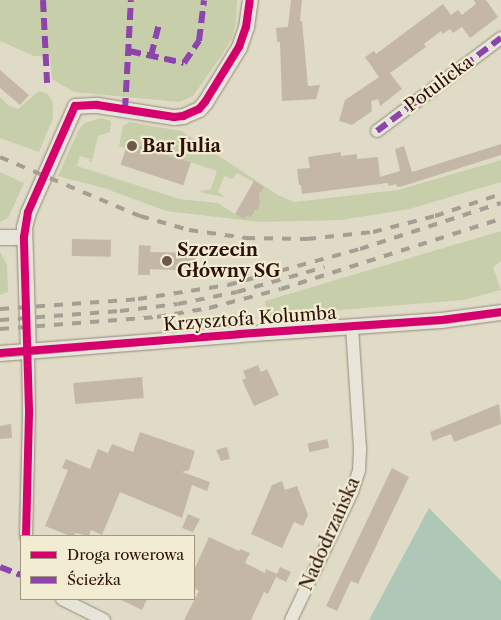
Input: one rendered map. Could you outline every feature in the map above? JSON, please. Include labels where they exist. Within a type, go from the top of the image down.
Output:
[{"type":"street","points":[[26,535],[29,410],[24,237],[28,212],[75,106],[97,105],[174,117],[183,116],[199,109],[239,47],[246,27],[250,0]]},
{"type":"street","name":"Potulicka","points":[[377,131],[501,38]]},
{"type":"street","points":[[0,237],[24,237]]},
{"type":"street","name":"Krzysztofa Kolumba","points":[[0,353],[457,319],[501,312]]},
{"type":"street","name":"Nadodrzańska","points":[[291,620],[352,492],[359,470],[360,448],[352,326]]},
{"type":"street","points":[[64,600],[104,620]]},
{"type":"shaded area","points":[[0,0],[237,0],[236,23],[232,38],[224,52],[193,96],[180,102],[74,92],[52,79],[50,57],[34,56],[0,41]]},
{"type":"shaded area","points":[[39,91],[48,94],[53,103],[53,118],[39,152],[0,138],[0,97],[9,106],[18,109]]},
{"type":"shaded area","points":[[101,118],[111,121],[110,132],[98,136],[92,161],[89,162],[90,159],[80,156],[77,166],[179,199],[218,203],[235,214],[247,215],[257,210],[260,204],[258,196],[263,187],[237,173],[232,179],[224,176],[218,192],[225,197],[203,193],[200,191],[211,189],[217,171],[128,142],[126,148],[119,146],[123,126],[129,122],[181,131],[278,195],[294,202],[398,190],[501,160],[501,182],[409,209],[341,220],[260,222],[166,211],[104,188],[58,176],[79,129],[85,123]]},
{"type":"shaded area","points":[[0,172],[24,183],[8,218],[0,222]]},
{"type":"shaded area","points":[[501,231],[501,261],[493,267],[501,290],[463,300],[267,316],[265,301]]},
{"type":"shaded area","points":[[0,252],[7,265],[8,292],[0,295]]},
{"type":"shaded area","points":[[429,508],[501,581],[501,620],[369,620]]},
{"type":"building","points":[[291,0],[302,0],[300,21],[302,21],[308,86],[320,85],[316,99],[282,101],[280,42],[277,42],[276,28],[288,27]]},
{"type":"building","points":[[474,0],[486,0],[498,17],[470,38],[462,27],[453,33],[450,29],[443,34],[441,31],[424,44],[426,47],[390,73],[402,89],[380,106],[378,99],[371,101],[372,111],[352,125],[339,121],[345,100],[379,77],[365,57],[374,51],[376,54],[443,4],[451,15],[458,10],[462,15],[476,4]]},
{"type":"building","points":[[0,70],[29,95],[20,105],[0,88]]},
{"type":"building","points":[[128,142],[191,162],[183,185],[121,165]]},
{"type":"building","points":[[501,144],[501,155],[403,186],[397,187],[396,184],[389,186],[388,183],[302,194],[301,185],[299,185],[297,169],[310,168],[308,157],[341,152],[341,156],[357,154],[357,159],[378,157],[380,177],[400,171],[395,149],[404,146],[412,172]]},
{"type":"building","points":[[254,181],[264,187],[259,194],[260,204],[257,211],[255,210],[251,217],[247,215],[244,219],[235,214]]},
{"type":"building","points":[[72,239],[111,240],[111,257],[72,256]]},
{"type":"building","name":"Szczecin Główny SG","points":[[139,245],[151,246],[150,252],[196,253],[195,271],[150,269],[150,275],[138,275]]},
{"type":"building","points":[[258,365],[261,372],[267,369],[279,395],[254,406],[242,380],[246,378],[243,371]]},
{"type":"building","points":[[142,377],[144,398],[75,404],[73,383]]},
{"type":"building","points":[[499,404],[501,424],[454,442],[451,434],[433,441],[430,432]]},
{"type":"building","points":[[11,424],[12,438],[0,439],[0,426]]},
{"type":"building","points":[[140,432],[195,451],[189,470],[182,472],[210,482],[207,491],[192,485],[182,518],[120,492],[102,535],[91,530],[89,535],[75,533],[74,535],[68,535],[45,526],[68,470],[62,468],[66,459],[90,469],[98,449],[108,453],[112,444],[133,452]]},
{"type":"building","points":[[327,439],[329,448],[310,452],[308,443]]},
{"type":"building","points":[[227,447],[230,459],[221,461],[216,450]]},
{"type":"building","points":[[392,468],[409,477],[358,584],[351,581],[337,611],[326,606]]},
{"type":"building","points":[[282,481],[285,490],[297,486],[308,515],[303,526],[294,522],[282,548],[251,534],[272,485]]},
{"type":"building","points":[[188,514],[200,519],[193,532],[182,528]]},
{"type":"building","points":[[209,537],[239,551],[240,549],[250,553],[245,563],[265,573],[266,569],[277,574],[280,567],[291,572],[286,582],[276,577],[268,594],[264,592],[251,620],[184,620],[199,591],[195,589],[195,568]]},
{"type":"building","points":[[121,600],[147,600],[142,610]]},
{"type":"tram line","points":[[0,357],[222,338],[447,323],[501,315]]},
{"type":"railway","points":[[0,157],[140,216],[189,230],[246,238],[307,239],[373,232],[435,216],[501,194]]},
{"type":"railway","points":[[0,309],[138,299],[228,285],[360,249],[501,203]]},
{"type":"railway","points":[[0,329],[157,317],[209,308],[281,289],[501,219]]},
{"type":"railway","points":[[0,320],[120,311],[178,304],[237,292],[325,267]]},
{"type":"marked path","points":[[43,0],[47,83]]},
{"type":"marked path","points":[[125,110],[131,0]]},
{"type":"marked path","points":[[129,51],[184,63],[199,41],[204,0]]},
{"type":"marked path","points":[[151,56],[159,24]]},
{"type":"marked path","points":[[377,131],[501,38]]},
{"type":"marked path","points":[[0,567],[20,575]]},
{"type":"cycle path","points":[[26,535],[29,410],[24,237],[28,212],[75,106],[97,105],[174,117],[183,116],[199,109],[239,47],[246,27],[250,0]]},
{"type":"cycle path","points":[[0,353],[441,320],[501,312]]},
{"type":"place","name":"Bar Julia","points":[[132,146]]},
{"type":"place","name":"Szczecin Główny SG","points":[[167,261]]}]
